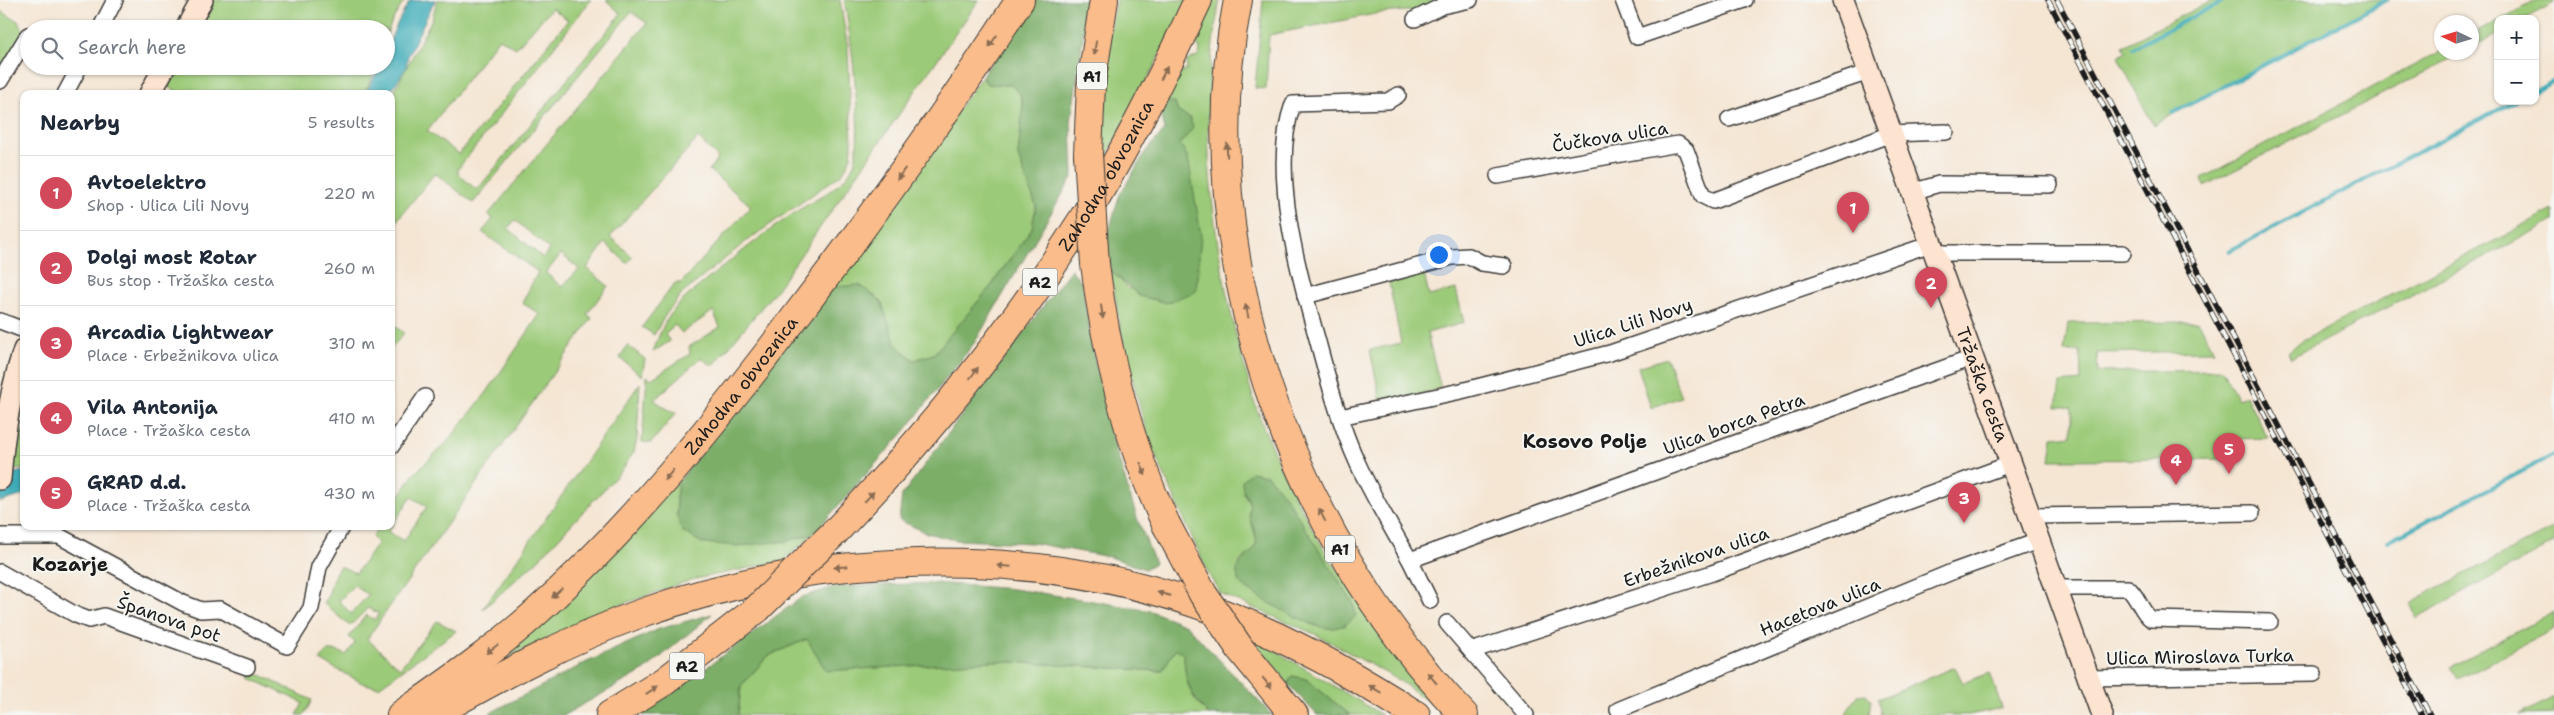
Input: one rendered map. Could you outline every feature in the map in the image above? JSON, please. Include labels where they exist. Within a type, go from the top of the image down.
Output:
[{"type":"highway","name":"Zahodna obvoznica","points":[[401,715],[454,678],[529,618],[591,560],[649,498],[736,394],[819,286],[927,137],[1020,0]]},
{"type":"highway","name":"A1","points":[[1104,0],[1091,85],[1088,154],[1095,264],[1108,351],[1122,409],[1138,458],[1166,524],[1203,594],[1241,650],[1294,715]]},
{"type":"highway","name":"Zahodna obvoznica","points":[[610,715],[672,676],[757,608],[835,532],[950,404],[1048,271],[1084,217],[1165,70],[1198,0]]},
{"type":"highway","name":"A1","points":[[1238,0],[1229,55],[1227,89],[1229,191],[1243,292],[1264,374],[1294,455],[1339,546],[1400,638],[1464,715]]},
{"type":"highway","points":[[432,715],[552,651],[606,626],[672,603],[738,585],[797,573],[871,565],[940,563],[1008,566],[1075,575],[1143,589],[1195,603],[1240,619],[1302,648],[1362,681],[1416,715]]},
{"type":"main road","points":[[191,20],[202,0]]},
{"type":"main road","name":"Tržaška cesta","points":[[1843,0],[2102,715]]},
{"type":"main road","points":[[152,90],[160,75]]},
{"type":"main road","points":[[1,470],[2,429],[20,363]]},
{"type":"street","points":[[105,20],[115,0]]},
{"type":"street","points":[[1415,18],[1442,6],[1470,0]]},
{"type":"street","points":[[1623,0],[1637,37],[1745,0]]},
{"type":"street","points":[[0,81],[20,48]]},
{"type":"street","points":[[1729,119],[1869,72]]},
{"type":"street","points":[[67,90],[75,75]]},
{"type":"street","points":[[1398,96],[1388,101],[1293,104],[1288,118],[1285,158],[1287,195],[1293,249],[1340,417],[1358,464],[1430,600]]},
{"type":"street","points":[[1891,134],[1946,132]]},
{"type":"street","name":"Čučkova ulica","points":[[1498,176],[1678,144],[1686,150],[1703,196],[1713,201],[1891,134]]},
{"type":"street","points":[[1912,192],[1939,184],[2050,185]]},
{"type":"street","points":[[1932,248],[2123,253]]},
{"type":"street","name":"Ulica Lili Novy","points":[[1340,417],[1461,391],[1610,353],[1932,248]]},
{"type":"street","points":[[1305,296],[1452,257],[1469,256],[1482,263],[1504,266]]},
{"type":"street","points":[[0,321],[20,328]]},
{"type":"street","name":"Ulica borca Petra","points":[[1410,560],[1972,358]]},
{"type":"street","points":[[395,441],[425,397]]},
{"type":"street","name":"Erbežnikova ulica","points":[[1471,650],[1712,574],[2010,464]]},
{"type":"street","points":[[2029,516],[2252,513]]},
{"type":"street","points":[[0,536],[59,536],[183,603],[201,610],[220,609],[286,646],[311,608],[319,567],[340,530]]},
{"type":"street","name":"Hacetova ulica","points":[[1618,710],[1954,572],[2038,541]]},
{"type":"street","name":"Španova pot","points":[[0,572],[76,616],[89,620],[104,616],[247,667]]},
{"type":"street","points":[[2055,588],[2128,588],[2135,594],[2144,614],[2151,619],[2270,622]]},
{"type":"street","points":[[1447,623],[1526,715]]},
{"type":"street","name":"Ulica Miroslava Turka","points":[[2088,678],[2314,674]]},
{"type":"green space","points":[[212,0],[405,0],[393,20],[201,20]]},
{"type":"green space","points":[[437,0],[591,0],[458,169],[458,174],[477,190],[621,14],[606,0],[840,0],[848,49],[852,147],[851,157],[843,173],[744,243],[682,294],[666,314],[654,335],[642,327],[675,283],[681,283],[751,206],[709,170],[718,158],[698,138],[610,237],[633,257],[627,263],[605,243],[587,268],[608,286],[587,314],[592,318],[367,639],[400,668],[437,621],[456,631],[379,687],[364,684],[320,660],[328,651],[337,651],[346,655],[355,643],[349,637],[366,615],[375,620],[379,614],[368,608],[350,626],[323,603],[329,594],[334,577],[340,566],[356,573],[378,543],[372,537],[377,530],[389,530],[388,532],[404,541],[427,506],[411,497],[395,521],[395,503],[414,474],[447,442],[487,392],[540,314],[522,303],[538,272],[482,232],[493,219],[488,215],[647,23],[631,12],[473,203],[435,173],[395,223],[395,90],[432,19]],"holes":[[[552,8],[568,20],[459,154],[427,131],[499,38],[516,48]],[[515,220],[549,249],[543,258],[508,228]],[[561,254],[579,269],[562,287],[546,273]],[[354,585],[368,595],[351,614],[339,601]]]},
{"type":"green space","points":[[844,0],[979,0],[777,289],[713,366],[701,358],[654,400],[672,412],[677,412],[651,443],[642,442],[647,376],[651,379],[690,354],[689,347],[720,327],[713,311],[682,333],[675,325],[665,335],[670,341],[653,352],[669,316],[682,301],[725,265],[797,211],[836,186],[853,166],[858,135],[857,111],[853,59]]},
{"type":"green space","points":[[1035,0],[1088,0],[1071,122],[1073,176],[975,342],[904,432],[813,534],[787,541],[738,546],[702,543],[682,531],[677,516],[676,498],[678,482],[831,287],[860,285],[881,301],[896,345],[914,360],[934,354],[991,286],[1032,228],[1036,206],[1018,156],[1023,105],[1020,93],[1011,85],[987,84],[982,76]]},
{"type":"green space","points":[[1116,0],[1189,0],[1101,167],[1103,68]]},
{"type":"green space","points":[[1211,0],[1220,0],[1209,86],[1208,129],[1214,215],[1228,301],[1253,399],[1263,426],[1298,502],[1332,562],[1456,715],[1446,715],[1400,681],[1317,635],[1221,594],[1210,577],[1149,441],[1125,351],[1110,270],[1129,289],[1188,158],[1180,144],[1189,118],[1178,112],[1175,103],[1167,101],[1177,75],[1187,69],[1187,61],[1199,55],[1200,47],[1191,42]],"holes":[[[1242,491],[1346,626],[1315,626],[1297,616],[1239,562],[1254,550],[1257,541],[1249,514],[1250,503]]]},
{"type":"green space","points":[[1263,0],[1444,0],[1420,10],[1380,13],[1269,35],[1266,89],[1255,88]]},
{"type":"green space","points":[[2212,0],[2390,0],[2153,125],[2118,57],[2126,52],[2123,46]]},
{"type":"green space","points":[[2537,0],[2554,0],[2554,3],[2532,15],[2509,15]]},
{"type":"green space","points":[[0,11],[18,21],[20,24],[20,40],[0,73]]},
{"type":"green space","points":[[2494,23],[2494,36],[2479,44],[2479,31]]},
{"type":"green space","points":[[2434,55],[2434,60],[2448,60],[2204,186],[2202,178]]},
{"type":"green space","points":[[170,75],[373,75],[366,90],[174,90],[165,85]]},
{"type":"green space","points":[[982,76],[987,84],[1011,85],[1020,93],[1023,105],[1018,156],[1036,205],[1032,228],[991,286],[934,354],[914,360],[896,345],[881,301],[831,287]]},
{"type":"green space","points":[[1167,101],[1175,103],[1178,112],[1190,118],[1193,128],[1180,144],[1188,158],[1201,235],[1196,291],[1167,303],[1139,296],[1110,270],[1104,249],[1119,196],[1146,151],[1165,130],[1160,112]]},
{"type":"green space","points":[[2554,210],[2554,221],[2291,358],[2288,352],[2301,341]]},
{"type":"green space","points":[[1071,269],[1082,284],[1094,357],[1116,451],[1137,518],[1155,563],[1145,569],[1110,557],[1033,543],[955,540],[927,533],[899,520],[902,495]]},
{"type":"green space","points":[[1424,274],[1429,296],[1456,289],[1464,323],[1427,333],[1441,389],[1381,403],[1370,350],[1401,343],[1389,283]]},
{"type":"green space","points":[[2199,322],[2214,351],[2097,353],[2098,372],[2222,370],[2238,399],[2246,396],[2268,438],[2236,439],[2236,459],[2050,460],[2053,437],[2072,435],[2072,407],[2057,407],[2060,383],[2081,381],[2080,351],[2064,351],[2068,323]]},
{"type":"green space","points":[[395,326],[404,333],[395,344]]},
{"type":"green space","points":[[627,345],[645,359],[642,376],[620,358]]},
{"type":"green space","points":[[1667,358],[1681,397],[1651,408],[1638,367]]},
{"type":"green space","points":[[640,383],[637,439],[634,452],[622,470],[538,560],[482,610]]},
{"type":"green space","points":[[16,430],[20,430],[20,469],[10,470]]},
{"type":"green space","points":[[1251,472],[1267,475],[1285,496],[1353,603],[1356,616],[1346,624],[1335,628],[1326,628],[1307,622],[1265,601],[1239,581],[1237,569],[1239,564],[1250,553],[1256,543],[1256,536],[1249,514],[1249,502],[1242,485],[1242,481]]},
{"type":"green space","points":[[678,482],[676,498],[677,516],[682,531],[702,543],[787,541],[813,534],[783,561],[691,580],[617,606],[489,666]]},
{"type":"green space","points":[[2554,528],[2554,543],[2420,616],[2418,619],[2410,603],[2414,600]]},
{"type":"green space","points":[[935,583],[1013,589],[1151,611],[1186,625],[1272,715],[1209,715],[1193,695],[1187,681],[1184,655],[1176,648],[1162,671],[995,661],[826,671],[807,639],[768,656],[741,686],[738,715],[642,715],[802,597],[834,587]]},
{"type":"green space","points":[[2554,612],[2554,629],[2458,679],[2450,667]]},
{"type":"green space","points":[[712,614],[645,670],[564,715],[491,715],[490,713],[587,662],[659,629]]},
{"type":"green space","points":[[1249,635],[1382,715],[1350,715],[1306,679],[1292,676],[1288,684]]},
{"type":"green space","points":[[807,639],[995,661],[1162,671],[1176,648],[1184,655],[1189,688],[1209,715],[738,715],[741,686],[768,656]]},
{"type":"green space","points":[[1955,667],[1963,683],[1990,673],[2002,708],[1969,715],[1881,715],[1878,699]]},
{"type":"green space","points":[[254,672],[312,700],[304,715],[297,715],[303,703],[250,678]]},
{"type":"green space","points":[[1292,676],[1306,679],[1350,715],[1317,715],[1288,684]]},
{"type":"green space","points":[[1866,694],[1871,699],[1869,715],[1845,715],[1857,695]]},
{"type":"green space","points":[[2554,697],[2554,714],[2520,715]]},
{"type":"water","points":[[435,0],[408,56],[406,68],[392,90],[367,90],[375,75],[395,75],[395,30],[410,1]]},
{"type":"water","points":[[20,472],[20,496],[0,502],[0,476]]},
{"type":"waterway","points":[[2133,48],[2225,0]]},
{"type":"waterway","points":[[2173,113],[2387,0]]},
{"type":"waterway","points":[[2539,89],[2554,81]]},
{"type":"waterway","points":[[2229,251],[2507,105]]},
{"type":"waterway","points":[[2388,541],[2554,455]]},
{"type":"railway","points":[[2048,0],[2422,715]]},
{"type":"railway","points":[[2057,0],[2430,715]]},
{"type":"place","name":"Avtoelektro","points":[[1853,233]]},
{"type":"place","name":"Dolgi most Rotar","points":[[1931,308]]},
{"type":"place","name":"GRAD d.d.","points":[[2229,474]]},
{"type":"place","name":"Vila Antonija","points":[[2176,485]]},
{"type":"place","name":"Arcadia Lightwear","points":[[1964,523]]},
{"type":"district","name":"Kosovo Polje","points":[[1585,441]]},
{"type":"district","name":"Kozarje","points":[[70,564]]}]
